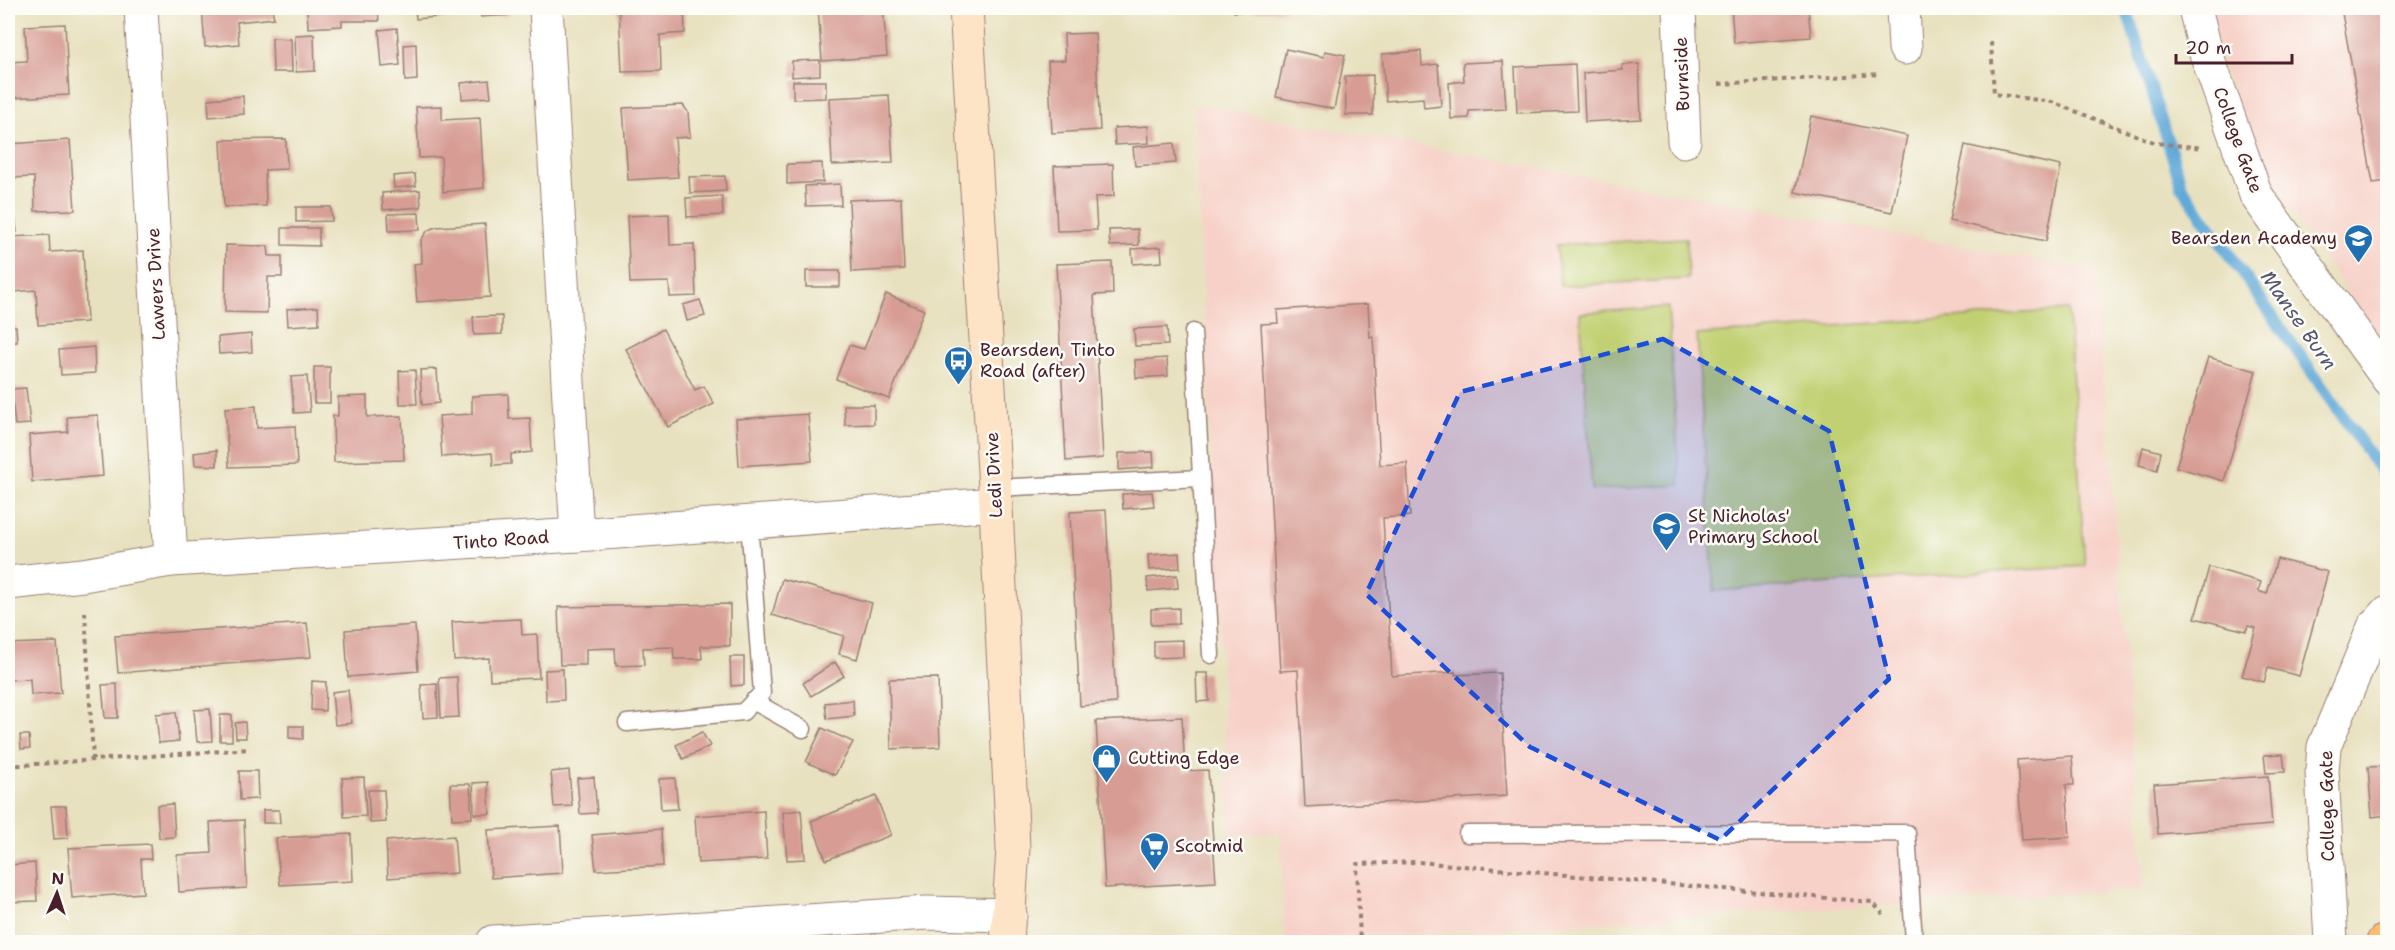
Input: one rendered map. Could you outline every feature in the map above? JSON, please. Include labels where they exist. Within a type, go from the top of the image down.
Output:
[{"type":"main road","points":[[2383,942],[2388,942]]},
{"type":"street","name":"Lawers Drive","points":[[141,8],[171,560]]},
{"type":"street","points":[[546,8],[577,535]]},
{"type":"street","name":"Ledi Drive","points":[[966,8],[996,496],[1013,848],[1009,929]]},
{"type":"street","name":"Burnside","points":[[1679,8],[1684,141]]},
{"type":"street","points":[[1903,8],[1905,48]]},
{"type":"street","name":"College Gate","points":[[2195,8],[2206,53],[2256,195],[2388,379]]},
{"type":"street","name":"Tinto Road","points":[[8,583],[83,575],[171,560],[749,522],[996,496]]},
{"type":"street","name":"College Gate","points":[[2331,942],[2322,771],[2324,747],[2374,627],[2388,612]]},
{"type":"street","points":[[493,942],[927,913],[1009,929]]},
{"type":"lane","points":[[1193,332],[1211,656]]},
{"type":"lane","points":[[996,496],[1201,478]]},
{"type":"lane","points":[[627,723],[743,712],[762,693],[749,522]]},
{"type":"lane","points":[[753,701],[803,729]]},
{"type":"lane","points":[[1467,834],[1907,833],[1914,942]]},
{"type":"path","points":[[1991,42],[1994,94],[2052,102],[2156,144],[2190,148]]},
{"type":"path","points":[[1682,86],[1906,73],[1905,48]]},
{"type":"path","points":[[83,575],[93,759]]},
{"type":"path","points":[[8,766],[250,749]]},
{"type":"path","points":[[1346,942],[1360,941],[1357,864],[1398,862],[1872,902],[1889,922]]},
{"type":"highlighted area","points":[[1663,339],[1829,431],[1889,679],[1720,840],[1530,747],[1366,594],[1460,392]]},
{"type":"shaded area","name":"Bearsden Academy","points":[[2209,8],[2387,8],[2387,350],[2268,178],[2218,55]]},
{"type":"shaded area","name":"St Nicholas' Primary School","points":[[1194,104],[2095,271],[2144,889],[1285,942],[1280,833],[1230,835]]},
{"type":"green space","points":[[1686,238],[1688,279],[1560,286],[1557,245]]},
{"type":"green space","points":[[1668,307],[1680,485],[1592,490],[1580,313]]},
{"type":"green space","points":[[2068,310],[2085,566],[1714,591],[1697,335]]},
{"type":"building","points":[[202,8],[272,8],[274,18],[237,22],[239,44],[205,47]]},
{"type":"building","points":[[307,8],[378,8],[379,21],[342,21],[342,26],[308,28]]},
{"type":"building","points":[[415,8],[448,8],[449,16],[416,19]]},
{"type":"building","points":[[480,8],[507,8],[508,15],[481,17]]},
{"type":"building","points":[[619,8],[684,8],[685,33],[660,35],[661,71],[622,72]]},
{"type":"building","points":[[818,8],[883,8],[887,56],[822,61]]},
{"type":"building","points":[[1234,8],[1285,8],[1285,10],[1234,12]]},
{"type":"building","points":[[1731,8],[1808,8],[1811,37],[1734,43]]},
{"type":"building","points":[[2341,8],[2388,8],[2388,181],[2373,183]]},
{"type":"building","points":[[65,24],[69,95],[10,98],[8,62],[27,61],[25,26]]},
{"type":"building","points":[[397,28],[400,65],[382,67],[379,30]]},
{"type":"building","points":[[1095,33],[1100,130],[1052,133],[1048,61],[1065,60],[1064,34]]},
{"type":"building","points":[[314,34],[315,71],[296,72],[295,35]]},
{"type":"building","points":[[272,38],[291,39],[292,72],[273,72]]},
{"type":"building","points":[[416,44],[417,80],[405,81],[404,45]]},
{"type":"building","points":[[1286,49],[1324,57],[1325,51],[1345,55],[1334,109],[1276,97]]},
{"type":"building","points":[[1421,51],[1422,66],[1438,64],[1441,106],[1424,108],[1423,98],[1386,101],[1382,54]]},
{"type":"building","points":[[820,60],[820,75],[792,77],[792,61]]},
{"type":"building","points":[[1503,61],[1506,109],[1469,111],[1469,118],[1451,119],[1449,83],[1464,81],[1463,63]]},
{"type":"building","points":[[1575,64],[1577,111],[1517,113],[1515,67]]},
{"type":"building","points":[[1639,64],[1641,119],[1585,122],[1583,73],[1623,70],[1622,65]]},
{"type":"building","points":[[1373,75],[1373,115],[1346,115],[1345,76]]},
{"type":"building","points":[[489,80],[491,97],[462,99],[461,83]]},
{"type":"building","points":[[793,81],[826,81],[826,98],[793,99]]},
{"type":"building","points":[[889,95],[893,163],[832,165],[829,98]]},
{"type":"building","points":[[243,96],[244,114],[209,117],[208,99]]},
{"type":"building","points":[[8,102],[13,102],[13,118],[8,118]]},
{"type":"building","points":[[683,105],[688,112],[690,137],[675,138],[678,177],[628,180],[623,108]]},
{"type":"building","points":[[442,106],[442,120],[480,118],[484,188],[443,192],[441,157],[419,158],[416,107]]},
{"type":"building","points":[[1811,116],[1907,136],[1892,212],[1795,192]]},
{"type":"building","points":[[8,122],[11,122],[12,139],[8,139]]},
{"type":"building","points":[[1148,126],[1149,143],[1115,145],[1114,128]]},
{"type":"building","points":[[286,139],[287,169],[265,170],[266,206],[224,207],[221,140]]},
{"type":"building","points":[[70,140],[75,210],[35,211],[34,177],[9,178],[8,144]]},
{"type":"building","points":[[1174,143],[1176,163],[1135,166],[1133,147]]},
{"type":"building","points":[[1965,145],[2061,166],[2046,241],[1949,221]]},
{"type":"building","points":[[822,163],[823,182],[787,184],[787,164]]},
{"type":"building","points":[[1113,164],[1114,196],[1095,197],[1097,230],[1057,231],[1054,166]]},
{"type":"building","points":[[415,174],[416,186],[394,188],[393,176]]},
{"type":"building","points":[[725,176],[726,191],[690,193],[689,177]]},
{"type":"building","points":[[840,184],[841,205],[806,206],[805,186]]},
{"type":"building","points":[[420,190],[421,207],[383,210],[382,193]]},
{"type":"building","points":[[722,196],[723,215],[687,217],[686,198]]},
{"type":"building","points":[[901,198],[904,269],[852,272],[849,200]]},
{"type":"building","points":[[296,207],[331,207],[332,221],[296,222]]},
{"type":"building","points":[[419,213],[420,230],[389,231],[388,214]]},
{"type":"building","points":[[669,214],[670,245],[694,244],[696,296],[670,297],[669,282],[630,283],[627,216]]},
{"type":"building","points":[[8,216],[15,216],[17,232],[8,233]]},
{"type":"building","points":[[485,224],[490,297],[417,302],[414,264],[422,263],[421,240],[428,230],[436,227]]},
{"type":"building","points":[[282,228],[319,228],[319,246],[282,245]]},
{"type":"building","points":[[1138,229],[1139,245],[1110,246],[1109,230]]},
{"type":"building","points":[[49,235],[50,252],[83,250],[87,322],[38,325],[36,290],[14,292],[11,237]]},
{"type":"building","points":[[226,245],[268,246],[269,256],[282,256],[282,277],[268,277],[267,313],[225,312]]},
{"type":"building","points":[[1161,247],[1162,262],[1133,264],[1132,249]]},
{"type":"building","points":[[1112,262],[1113,294],[1094,295],[1103,458],[1066,461],[1056,264]]},
{"type":"building","points":[[806,271],[840,271],[840,287],[806,287]]},
{"type":"building","points":[[886,294],[924,310],[889,399],[836,379],[849,345],[864,349]]},
{"type":"building","points":[[700,300],[705,316],[687,321],[683,305]]},
{"type":"building","points":[[1368,304],[1370,338],[1373,337],[1380,465],[1407,463],[1410,516],[1383,518],[1392,676],[1455,672],[1455,675],[1500,673],[1507,796],[1305,807],[1298,670],[1280,671],[1261,324],[1278,323],[1277,310]]},
{"type":"building","points":[[318,307],[319,324],[288,326],[287,309]]},
{"type":"building","points":[[502,316],[502,334],[474,335],[473,317]]},
{"type":"building","points":[[8,326],[16,326],[17,342],[8,343]]},
{"type":"building","points":[[1167,327],[1168,345],[1135,346],[1134,329]]},
{"type":"building","points":[[663,329],[695,390],[704,386],[714,404],[668,427],[626,349]]},
{"type":"building","points":[[251,334],[252,352],[219,354],[218,337]]},
{"type":"building","points":[[94,347],[95,373],[61,375],[59,350]]},
{"type":"building","points":[[2208,357],[2256,371],[2224,481],[2176,467]]},
{"type":"building","points":[[1167,358],[1168,376],[1136,378],[1135,360]]},
{"type":"building","points":[[314,367],[330,367],[330,403],[314,403]]},
{"type":"building","points":[[437,369],[439,403],[422,405],[420,370]]},
{"type":"building","points":[[415,370],[417,404],[400,404],[399,371]]},
{"type":"building","points":[[307,376],[310,412],[294,413],[291,377]]},
{"type":"building","points":[[26,388],[30,424],[15,425],[11,389]]},
{"type":"building","points":[[508,394],[509,419],[530,418],[532,452],[511,454],[511,464],[493,465],[492,453],[442,457],[439,416],[472,414],[472,396]]},
{"type":"building","points":[[367,396],[367,417],[402,416],[404,460],[334,462],[333,416],[338,416],[338,397]]},
{"type":"building","points":[[844,405],[874,405],[874,424],[845,425]]},
{"type":"building","points":[[256,406],[257,428],[295,426],[297,465],[229,467],[225,408]]},
{"type":"building","points":[[808,414],[812,461],[739,466],[736,419]]},
{"type":"building","points":[[98,415],[103,476],[32,482],[29,435],[68,432],[67,417]]},
{"type":"building","points":[[2143,447],[2161,452],[2157,470],[2139,465]]},
{"type":"building","points":[[217,450],[217,466],[195,465],[194,453]]},
{"type":"building","points":[[1153,452],[1154,467],[1119,470],[1119,453]]},
{"type":"building","points":[[1152,492],[1154,506],[1123,509],[1122,494]]},
{"type":"building","points":[[1106,510],[1116,703],[1080,706],[1070,512]]},
{"type":"building","points":[[1179,553],[1180,568],[1149,570],[1148,555]]},
{"type":"building","points":[[2277,559],[2328,572],[2299,676],[2268,668],[2264,682],[2242,676],[2256,628],[2248,626],[2246,631],[2195,618],[2209,567],[2261,582],[2258,591],[2267,594]]},
{"type":"building","points":[[1177,575],[1178,588],[1148,591],[1147,578]]},
{"type":"building","points":[[782,579],[872,603],[857,659],[839,654],[844,636],[772,615]]},
{"type":"building","points":[[730,604],[730,646],[701,646],[702,659],[674,659],[673,647],[643,648],[644,665],[616,666],[615,648],[586,649],[586,665],[560,665],[558,607]]},
{"type":"building","points":[[1179,608],[1179,624],[1151,625],[1151,609]]},
{"type":"building","points":[[521,619],[522,635],[537,634],[539,678],[490,680],[489,658],[454,660],[452,622]]},
{"type":"building","points":[[307,623],[311,657],[118,673],[115,636]]},
{"type":"building","points":[[415,625],[418,671],[348,677],[345,630]]},
{"type":"building","points":[[1183,640],[1183,657],[1154,658],[1154,641]]},
{"type":"building","points":[[57,642],[61,693],[31,695],[30,679],[8,680],[8,644]]},
{"type":"building","points":[[730,657],[744,657],[744,685],[731,686]]},
{"type":"building","points":[[835,662],[844,676],[811,696],[803,683]]},
{"type":"building","points":[[563,669],[564,700],[546,701],[545,670]]},
{"type":"building","points":[[1196,673],[1208,673],[1209,701],[1197,702]]},
{"type":"building","points":[[457,677],[459,717],[441,718],[439,678]]},
{"type":"building","points":[[938,678],[940,747],[891,749],[889,679]]},
{"type":"building","points":[[312,681],[326,682],[325,711],[311,710]]},
{"type":"building","points":[[117,684],[118,718],[105,718],[102,685]]},
{"type":"building","points":[[437,684],[438,717],[423,718],[421,685]]},
{"type":"building","points":[[348,690],[352,723],[335,725],[332,692]]},
{"type":"building","points":[[853,700],[854,716],[827,719],[825,703]]},
{"type":"building","points":[[210,709],[212,741],[197,742],[194,710]]},
{"type":"building","points":[[176,712],[179,741],[159,743],[156,714]]},
{"type":"building","points":[[220,715],[232,715],[232,741],[220,741]]},
{"type":"building","points":[[1182,717],[1185,771],[1208,770],[1216,882],[1105,888],[1096,721]]},
{"type":"building","points":[[245,722],[246,738],[236,738],[235,723]]},
{"type":"building","points":[[289,726],[303,726],[303,739],[289,738]]},
{"type":"building","points":[[822,728],[853,742],[835,775],[806,762]]},
{"type":"building","points":[[702,732],[710,746],[683,759],[676,745]]},
{"type":"building","points":[[20,735],[29,735],[30,748],[21,749]]},
{"type":"building","points":[[2283,754],[2285,772],[2266,773],[2264,755]]},
{"type":"building","points":[[2072,756],[2074,785],[2066,785],[2070,837],[2022,840],[2017,760]]},
{"type":"building","points":[[2388,766],[2388,815],[2372,817],[2368,767]]},
{"type":"building","points":[[569,770],[572,806],[554,807],[551,772]]},
{"type":"building","points":[[239,771],[257,771],[258,799],[240,800]]},
{"type":"building","points":[[2268,776],[2272,825],[2158,834],[2154,784]]},
{"type":"building","points":[[364,777],[366,816],[344,817],[342,778]]},
{"type":"building","points":[[594,777],[597,813],[580,814],[577,778]]},
{"type":"building","points":[[675,778],[678,809],[661,810],[659,779]]},
{"type":"building","points":[[488,782],[490,814],[474,814],[473,783]]},
{"type":"building","points":[[450,784],[470,784],[472,818],[452,819]]},
{"type":"building","points":[[368,790],[384,790],[386,822],[370,823]]},
{"type":"building","points":[[876,796],[891,835],[826,860],[811,821]]},
{"type":"building","points":[[173,804],[175,837],[159,838],[157,805]]},
{"type":"building","points":[[51,806],[66,806],[68,838],[54,839]]},
{"type":"building","points":[[263,810],[279,810],[280,823],[263,823]]},
{"type":"building","points":[[801,810],[805,859],[787,860],[783,812]]},
{"type":"building","points":[[764,811],[767,859],[698,863],[695,816]]},
{"type":"building","points":[[244,820],[247,888],[179,892],[177,855],[212,853],[210,822]]},
{"type":"building","points":[[560,826],[563,873],[491,878],[488,830]]},
{"type":"building","points":[[661,829],[663,866],[596,870],[592,835]]},
{"type":"building","points":[[351,834],[353,881],[280,885],[276,838]]},
{"type":"building","points":[[454,836],[457,873],[388,878],[386,841]]},
{"type":"building","points":[[150,844],[151,859],[141,859],[143,893],[72,898],[68,848]]},
{"type":"building","points":[[35,863],[37,901],[8,902],[8,865]]},
{"type":"waterway","name":"Manse Burn","points":[[2126,8],[2182,187],[2388,481]]},
{"type":"place","name":"Bearsden Academy","points":[[2358,264]]},
{"type":"place","name":"Bearsden, Tinto Road (after)","points":[[959,386]]},
{"type":"place","name":"St Nicholas' Primary School","points":[[1667,552]]},
{"type":"place","name":"Cutting Edge","points":[[1107,784]]},
{"type":"place","name":"Scotmid","points":[[1154,872]]}]
